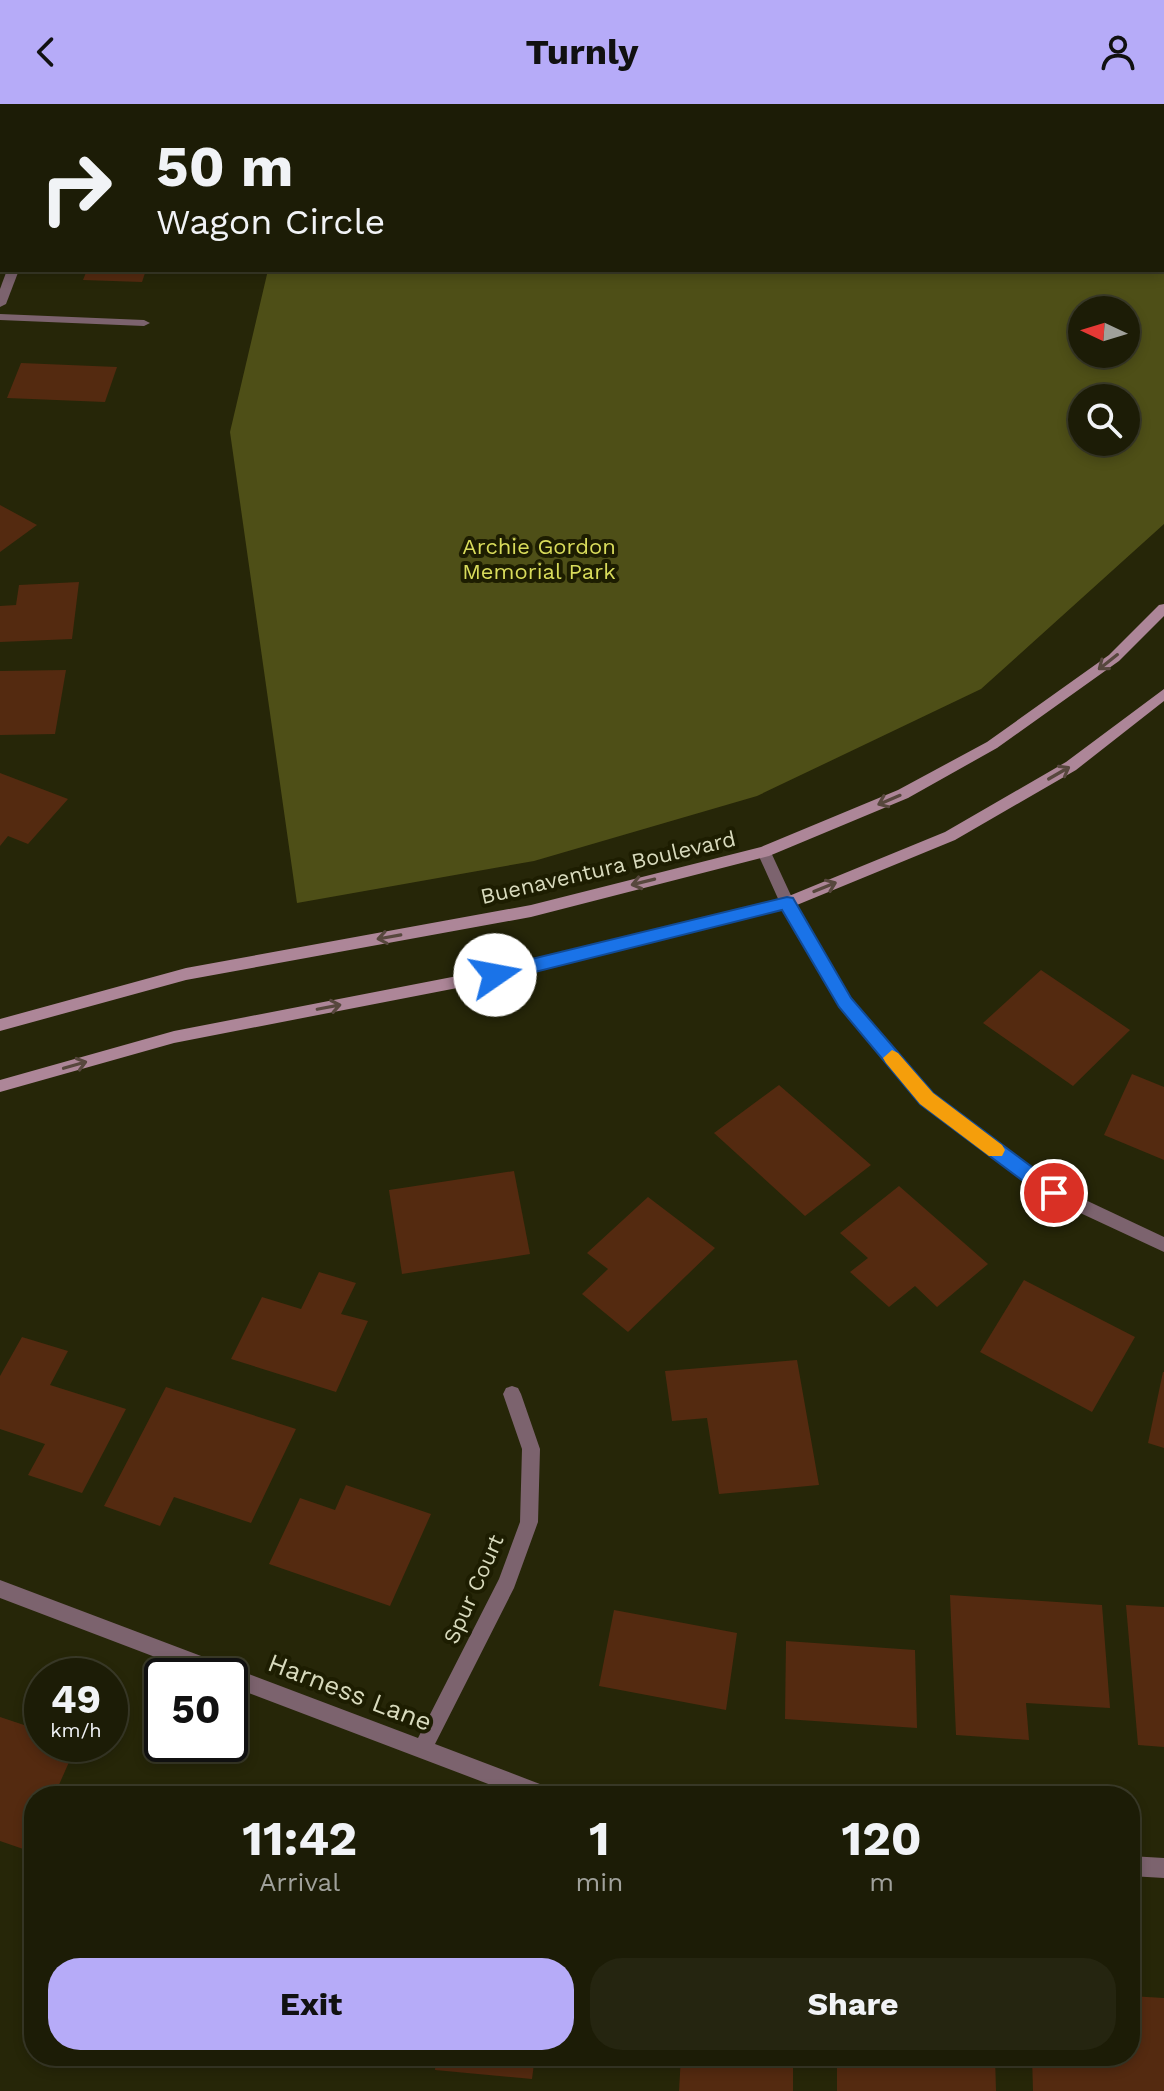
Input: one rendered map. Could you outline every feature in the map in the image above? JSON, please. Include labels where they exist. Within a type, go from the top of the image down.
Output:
[{"type":"main road","name":"Buenaventura Boulevard","points":[[0,1025],[186,974],[531,911],[764,852],[903,794],[992,745],[1114,658],[1164,608]]},
{"type":"main road","points":[[0,1086],[174,1037],[524,969],[787,903],[950,836],[1071,766],[1164,694]]},
{"type":"street","points":[[0,304],[12,272]]},
{"type":"street","points":[[0,317],[144,323]]},
{"type":"street","points":[[764,852],[787,903],[845,1002],[926,1098],[1054,1193],[1164,1245]]},
{"type":"street","name":"Spur Court","points":[[422,1750],[507,1582],[529,1522],[531,1449],[512,1394]]},
{"type":"street","name":"Harness Lane","points":[[0,1589],[519,1786]]},
{"type":"street","points":[[1140,1867],[1164,1868]]},
{"type":"green space","name":"Archie Gordon Memorial Park","points":[[268,272],[1164,272],[1164,524],[981,689],[757,796],[534,861],[297,903],[230,432]]},
{"type":"building","points":[[86,272],[145,272],[142,282],[83,280]]},
{"type":"building","points":[[21,363],[117,367],[105,402],[7,398]]},
{"type":"building","points":[[0,505],[37,525],[0,552]]},
{"type":"building","points":[[79,582],[72,639],[0,642],[0,606],[16,605],[19,585]]},
{"type":"building","points":[[66,670],[55,734],[0,735],[0,671]]},
{"type":"building","points":[[0,773],[68,799],[28,844],[8,836],[0,846]]},
{"type":"building","points":[[1041,970],[1130,1030],[1073,1086],[983,1023]]},
{"type":"building","points":[[1132,1074],[1164,1087],[1164,1160],[1104,1135]]},
{"type":"building","points":[[779,1085],[871,1165],[805,1216],[714,1133]]},
{"type":"building","points":[[514,1171],[530,1254],[402,1274],[389,1190]]},
{"type":"building","points":[[899,1186],[988,1264],[937,1307],[915,1286],[889,1307],[850,1272],[868,1258],[840,1233]]},
{"type":"building","points":[[648,1197],[715,1248],[628,1332],[582,1294],[608,1269],[587,1253]]},
{"type":"building","points":[[319,1272],[356,1283],[341,1314],[368,1321],[336,1392],[231,1359],[262,1297],[301,1309]]},
{"type":"building","points":[[1024,1280],[1135,1337],[1092,1412],[980,1352]]},
{"type":"building","points":[[22,1337],[68,1351],[50,1385],[126,1409],[82,1493],[28,1475],[45,1444],[0,1429],[0,1376]]},
{"type":"building","points":[[797,1360],[819,1485],[719,1494],[707,1418],[672,1421],[665,1371]]},
{"type":"building","points":[[1164,1372],[1164,1448],[1148,1443]]},
{"type":"building","points":[[166,1387],[296,1429],[251,1523],[174,1497],[160,1526],[104,1506]]},
{"type":"building","points":[[346,1485],[431,1514],[390,1606],[269,1564],[300,1498],[335,1510]]},
{"type":"building","points":[[950,1595],[1102,1605],[1110,1708],[1026,1703],[1029,1740],[956,1735]]},
{"type":"building","points":[[1126,1605],[1164,1607],[1164,1747],[1138,1745]]},
{"type":"building","points":[[614,1610],[737,1633],[726,1710],[599,1686]]},
{"type":"building","points":[[786,1641],[915,1650],[917,1728],[785,1719]]},
{"type":"building","points":[[0,1717],[24,1725],[24,1762],[69,1762],[58,1786],[24,1786],[24,1849],[0,1841]]},
{"type":"building","points":[[1140,1997],[1164,1998],[1164,2091],[1033,2091],[1032,2066],[1140,2066]]},
{"type":"building","points":[[435,2066],[534,2066],[532,2079],[435,2070]]},
{"type":"building","points":[[680,2066],[793,2066],[793,2091],[679,2091]]},
{"type":"building","points":[[837,2066],[995,2066],[996,2091],[837,2091]]},
{"type":"slow traffic","points":[[892,1058],[926,1098],[996,1150]]},
{"type":"route","points":[[495,975],[787,903],[845,1002],[926,1098],[1054,1193]]}]
